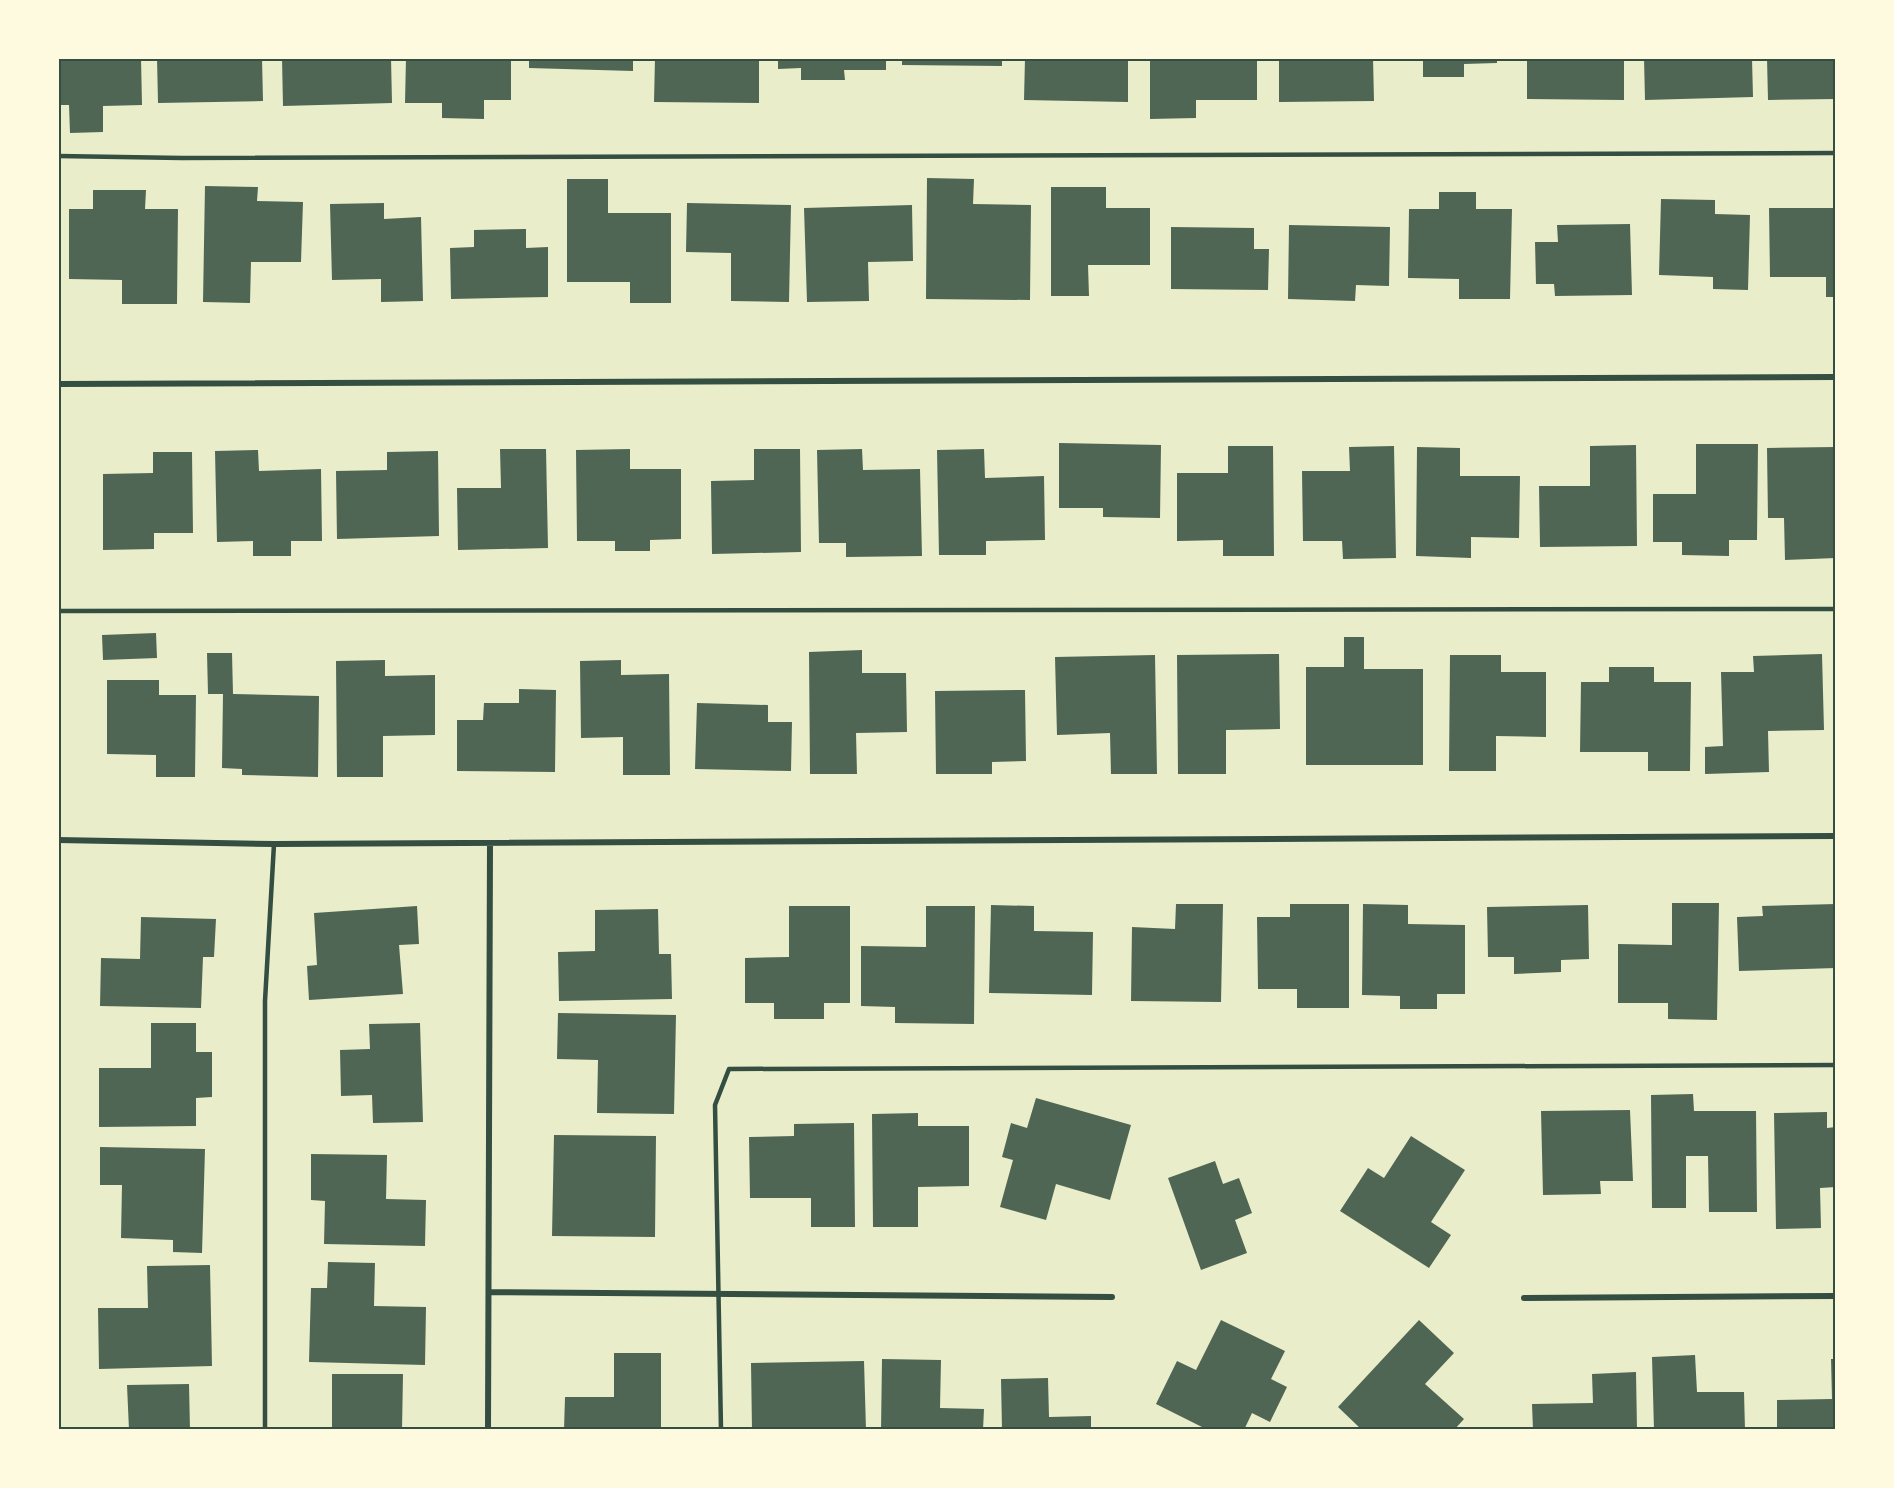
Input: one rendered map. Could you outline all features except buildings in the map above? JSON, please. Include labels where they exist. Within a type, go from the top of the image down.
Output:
[{"type":"street","points":[[58,384],[1836,377]]},
{"type":"street","points":[[58,840],[274,844],[1836,836]]},
{"type":"street","points":[[488,1430],[490,843]]},
{"type":"street","points":[[489,1292],[1112,1297]]},
{"type":"street","points":[[1524,1299],[1836,1296]]},
{"type":"lane","points":[[58,156],[218,158],[1836,153]]},
{"type":"lane","points":[[58,611],[1836,609]]},
{"type":"lane","points":[[265,1430],[265,1001],[274,844]]},
{"type":"lane","points":[[721,1430],[716,1105],[729,1070],[1836,1065]]}]
